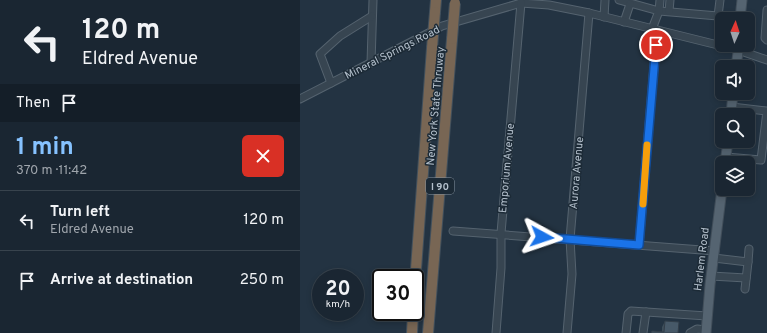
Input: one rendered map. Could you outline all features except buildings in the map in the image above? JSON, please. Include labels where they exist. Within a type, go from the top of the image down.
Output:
[{"type":"highway","name":"New York State Thruway","points":[[416,269],[436,0]]},
{"type":"highway","name":"New York State Thruway","points":[[428,333],[455,2]]},
{"type":"highway","points":[[412,333],[413,321]]},
{"type":"main road","points":[[741,12],[742,0]]},
{"type":"main road","name":"Harlem Road","points":[[706,331],[721,196]]},
{"type":"street","points":[[371,63],[373,0]]},
{"type":"street","points":[[604,17],[605,0]]},
{"type":"street","points":[[619,0],[659,11],[718,16],[720,0]]},
{"type":"street","points":[[639,245],[654,29],[659,11],[660,0]]},
{"type":"street","points":[[669,11],[670,0]]},
{"type":"street","name":"Mineral Springs Road","points":[[300,99],[442,26],[509,3],[546,2],[624,22],[715,42]]},
{"type":"street","name":"Emporium Avenue","points":[[496,333],[501,268],[501,233],[521,3]]},
{"type":"street","points":[[624,22],[630,4]]},
{"type":"street","points":[[767,10],[765,38],[767,40]]},
{"type":"street","name":"Aurora Avenue","points":[[567,333],[572,274],[570,239],[589,13]]},
{"type":"street","points":[[331,83],[320,54],[340,36],[372,16]]},
{"type":"street","name":"Mineral Springs Road","points":[[750,52],[767,60]]},
{"type":"street","points":[[755,111],[767,111],[761,160],[755,160]]},
{"type":"street","points":[[453,231],[501,233],[639,245],[714,255],[748,262]]},
{"type":"street","points":[[745,289],[749,249]]},
{"type":"street","points":[[711,276],[746,278]]},
{"type":"street","points":[[626,333],[628,314],[630,311],[707,316]]},
{"type":"street","points":[[643,333],[646,312]]},
{"type":"street","points":[[690,333],[698,329],[706,331]]},
{"type":"slow traffic","points":[[643,204],[647,145]]},
{"type":"route","points":[[542,237],[639,245],[656,45]]}]
